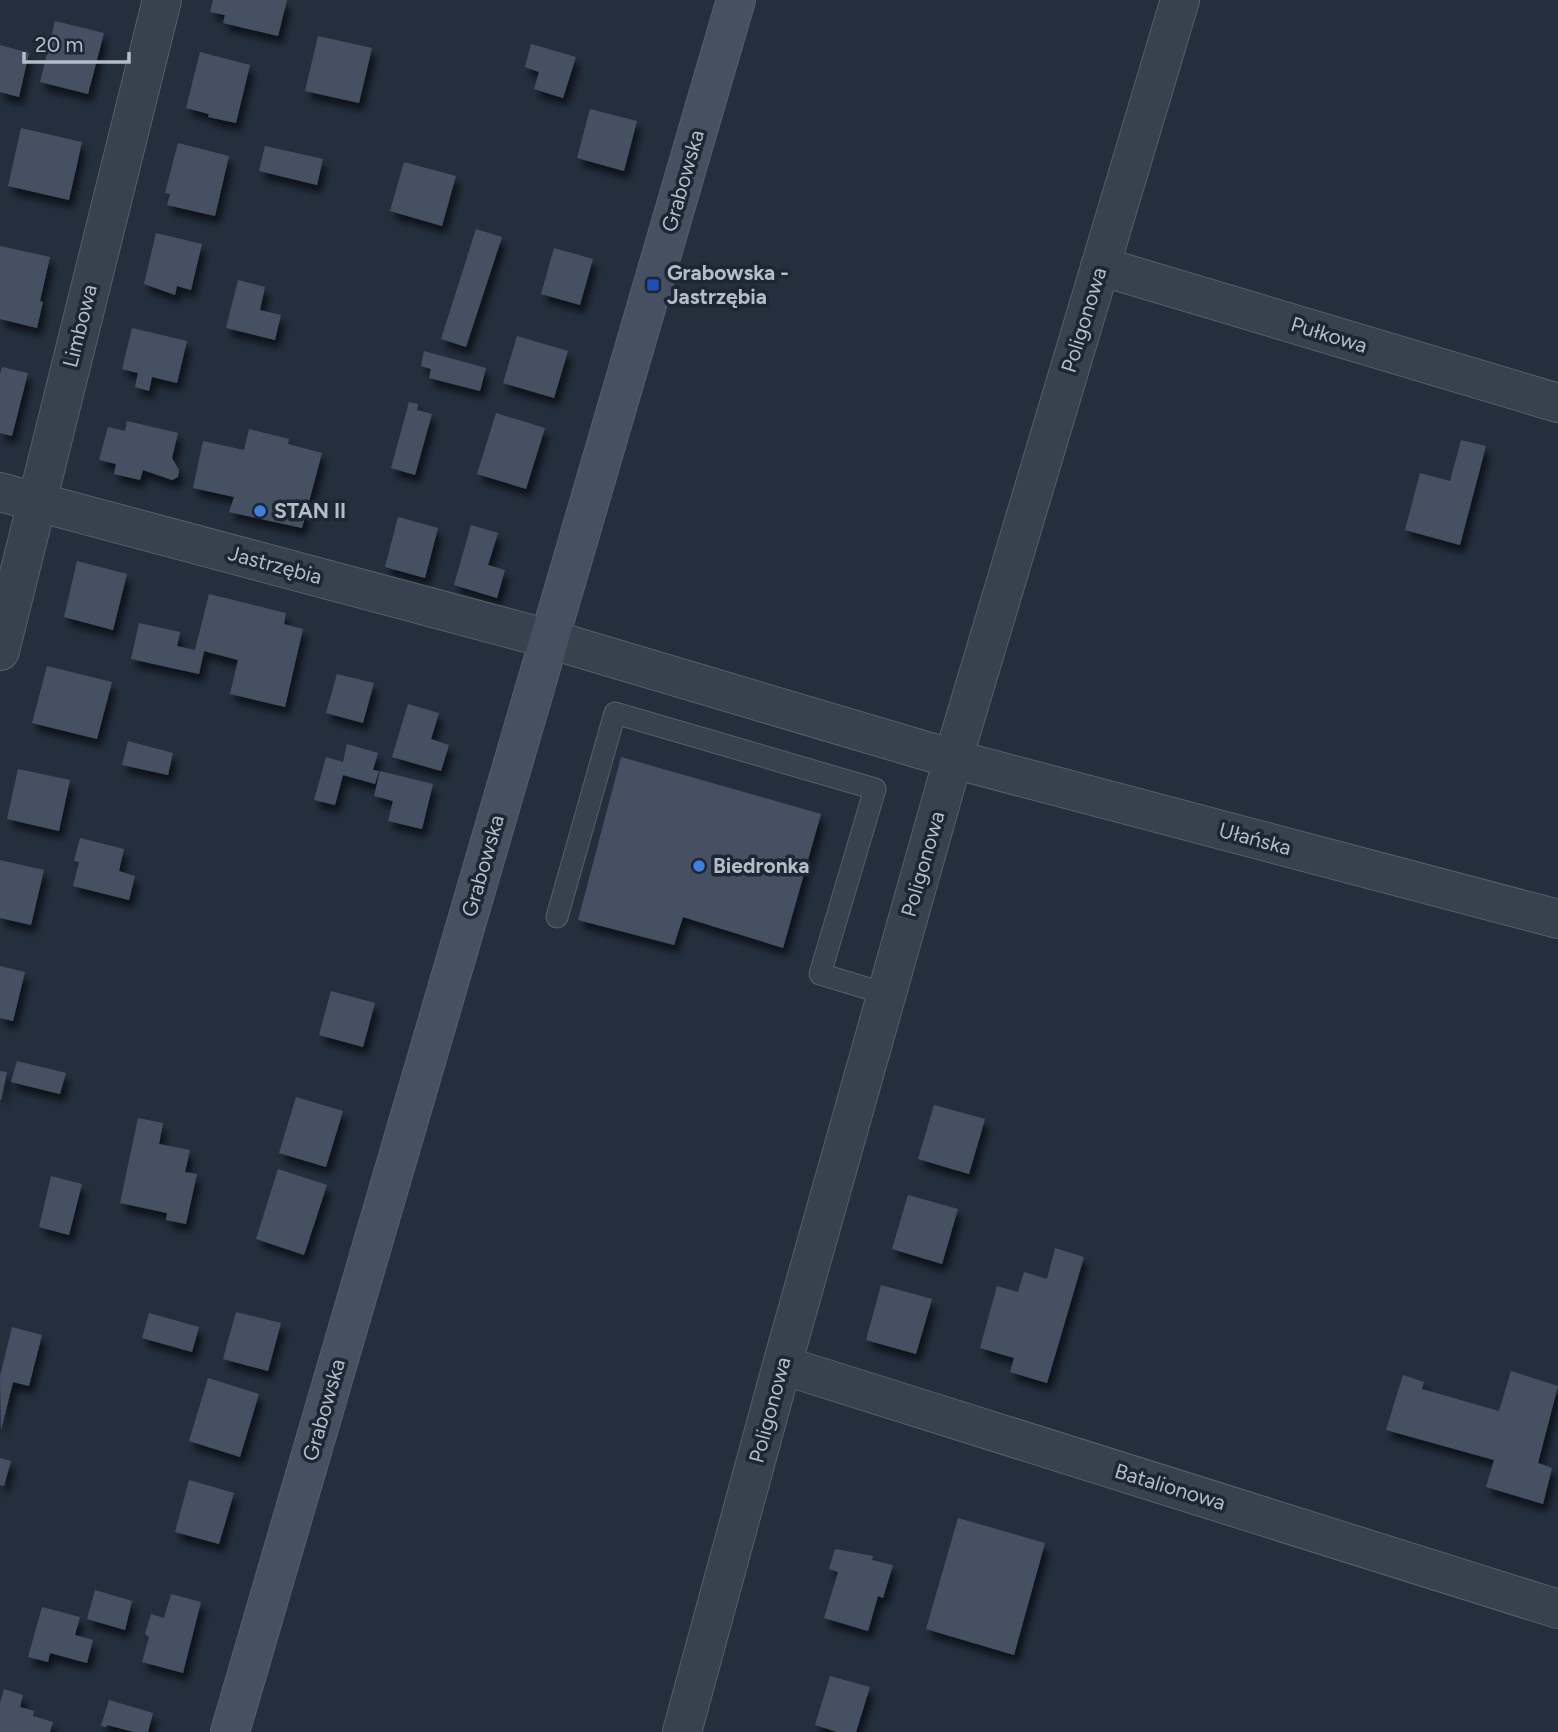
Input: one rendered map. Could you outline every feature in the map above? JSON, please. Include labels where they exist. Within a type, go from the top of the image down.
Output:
[{"type":"street","name":"Limbowa","points":[[0,651],[162,0]]},
{"type":"street","name":"Grabowska","points":[[230,1732],[736,0]]},
{"type":"street","name":"Poligonowa","points":[[682,1732],[782,1365],[953,759],[1180,0]]},
{"type":"street","name":"Pułkowa","points":[[1100,266],[1558,403]]},
{"type":"street","name":"Jastrzębia","points":[[0,492],[549,639],[953,759]]},
{"type":"street","name":"Ułańska","points":[[953,759],[1558,919]]},
{"type":"street","name":"Batalionowa","points":[[782,1365],[1558,1609]]},
{"type":"lane","points":[[556,917],[615,713],[875,789],[820,974],[886,994]]},
{"type":"building","points":[[213,0],[287,0],[278,36],[223,23],[225,15],[210,12]]},
{"type":"building","points":[[55,21],[104,33],[88,94],[40,82]]},
{"type":"building","points":[[318,36],[372,48],[359,103],[305,91]]},
{"type":"building","points":[[531,44],[576,57],[563,98],[534,89],[539,72],[525,67]]},
{"type":"building","points":[[0,45],[29,53],[19,97],[0,92]]},
{"type":"building","points":[[200,52],[250,65],[236,123],[208,117],[209,114],[186,108]]},
{"type":"building","points":[[590,109],[637,121],[624,171],[577,158]]},
{"type":"building","points":[[21,128],[82,142],[69,200],[8,186]]},
{"type":"building","points":[[178,143],[229,156],[215,216],[167,205],[170,194],[165,193]]},
{"type":"building","points":[[265,146],[323,159],[317,185],[259,171]]},
{"type":"building","points":[[404,162],[456,176],[442,226],[390,211]]},
{"type":"building","points":[[476,229],[502,237],[466,347],[441,339]]},
{"type":"building","points":[[156,233],[202,244],[191,290],[177,286],[175,295],[144,284]]},
{"type":"building","points":[[0,246],[50,257],[37,328],[0,319]]},
{"type":"building","points":[[554,248],[593,259],[580,305],[541,294]]},
{"type":"building","points":[[238,280],[265,287],[260,310],[281,315],[275,340],[226,328]]},
{"type":"building","points":[[132,328],[187,341],[177,383],[152,377],[149,391],[135,387],[138,373],[122,369]]},
{"type":"building","points":[[517,336],[568,351],[554,398],[503,383]]},
{"type":"building","points":[[424,351],[486,368],[480,391],[429,378],[431,369],[421,366]]},
{"type":"building","points":[[2,367],[28,373],[12,436],[0,433]]},
{"type":"building","points":[[409,402],[418,404],[417,410],[432,414],[415,475],[391,468]]},
{"type":"building","points":[[496,413],[545,428],[526,489],[477,474]]},
{"type":"building","points":[[127,421],[178,433],[172,458],[179,470],[178,477],[172,480],[143,470],[140,480],[114,474],[116,464],[99,460],[108,427],[125,431]]},
{"type":"building","points":[[249,429],[289,439],[288,444],[322,453],[302,528],[229,512],[234,497],[193,488],[203,441],[244,450]]},
{"type":"building","points":[[1461,440],[1486,446],[1460,545],[1405,530],[1420,473],[1450,481]]},
{"type":"building","points":[[398,517],[438,528],[425,578],[385,567]]},
{"type":"building","points":[[471,525],[498,533],[488,565],[505,570],[497,598],[454,585]]},
{"type":"building","points":[[77,561],[127,574],[113,630],[64,617]]},
{"type":"building","points":[[209,594],[286,613],[284,624],[303,629],[285,707],[230,694],[238,660],[204,651],[199,674],[131,659],[139,623],[180,632],[177,646],[195,650]]},
{"type":"building","points":[[47,666],[112,682],[97,739],[32,723]]},
{"type":"building","points":[[337,674],[374,683],[363,723],[326,713]]},
{"type":"building","points":[[408,704],[439,713],[431,739],[449,745],[441,771],[392,757]]},
{"type":"building","points":[[128,741],[173,753],[168,775],[122,765]]},
{"type":"building","points":[[347,744],[378,753],[373,770],[379,771],[375,784],[343,775],[335,805],[314,800],[326,757],[343,762]]},
{"type":"building","name":"Biedronka","points":[[621,757],[821,814],[783,948],[683,917],[674,945],[578,920]]},
{"type":"building","points":[[18,769],[70,780],[59,831],[7,819]]},
{"type":"building","points":[[380,771],[433,784],[422,829],[388,821],[393,801],[374,796]]},
{"type":"building","points":[[80,838],[124,849],[119,871],[135,876],[129,900],[73,886],[79,862],[74,861]]},
{"type":"building","points":[[0,860],[44,870],[31,925],[0,918]]},
{"type":"building","points":[[0,966],[25,972],[13,1021],[0,1018]]},
{"type":"building","points":[[331,991],[375,1003],[363,1047],[319,1035]]},
{"type":"building","points":[[17,1061],[66,1073],[60,1094],[11,1082]]},
{"type":"building","points":[[0,1071],[7,1072],[1,1100],[0,1100]]},
{"type":"building","points":[[296,1097],[343,1111],[326,1167],[279,1153]]},
{"type":"building","points":[[934,1105],[985,1119],[969,1174],[918,1159]]},
{"type":"building","points":[[138,1118],[163,1123],[159,1144],[190,1150],[185,1172],[197,1174],[186,1224],[166,1220],[167,1213],[120,1203]]},
{"type":"building","points":[[278,1169],[327,1185],[304,1255],[256,1239]]},
{"type":"building","points":[[51,1176],[82,1184],[69,1235],[39,1227]]},
{"type":"building","points":[[908,1195],[958,1209],[942,1264],[892,1249]]},
{"type":"building","points":[[1055,1248],[1084,1257],[1047,1383],[1010,1372],[1014,1358],[980,1348],[997,1286],[1018,1292],[1024,1272],[1047,1279]]},
{"type":"building","points":[[881,1285],[932,1299],[916,1354],[866,1340]]},
{"type":"building","points":[[236,1312],[281,1323],[268,1371],[223,1359]]},
{"type":"building","points":[[149,1313],[199,1327],[192,1352],[142,1338]]},
{"type":"building","points":[[12,1327],[42,1335],[29,1386],[13,1382],[1,1430],[0,1376]]},
{"type":"building","points":[[1511,1371],[1558,1386],[1538,1463],[1552,1468],[1543,1504],[1486,1487],[1494,1460],[1386,1430],[1403,1375],[1424,1382],[1422,1389],[1499,1411]]},
{"type":"building","points":[[208,1378],[259,1394],[240,1457],[189,1441]]},
{"type":"building","points":[[0,1458],[11,1461],[4,1486],[0,1485]]},
{"type":"building","points":[[189,1480],[234,1493],[219,1544],[175,1532]]},
{"type":"building","points":[[958,1518],[1045,1543],[1014,1655],[926,1629]]},
{"type":"building","points":[[835,1549],[873,1556],[872,1560],[893,1565],[883,1598],[878,1596],[868,1631],[824,1618],[838,1572],[829,1569]]},
{"type":"building","points":[[95,1590],[132,1601],[125,1630],[87,1619]]},
{"type":"building","points":[[171,1594],[201,1602],[183,1673],[142,1662],[149,1637],[145,1634],[151,1614],[164,1618]]},
{"type":"building","points":[[42,1607],[80,1617],[75,1635],[93,1640],[87,1663],[50,1653],[48,1662],[28,1657]]},
{"type":"building","points":[[830,1676],[870,1687],[856,1732],[837,1732],[815,1725]]},
{"type":"building","points":[[4,1689],[23,1695],[20,1707],[34,1711],[33,1716],[53,1722],[50,1732],[0,1732],[0,1703]]},
{"type":"building","points":[[109,1700],[153,1713],[148,1732],[101,1726]]},
{"type":"place","name":"Grabowska - Jastrzębia","points":[[653,285]]},
{"type":"place","name":"STAN II","points":[[260,511]]},
{"type":"place","name":"Biedronka","points":[[699,866]]}]
